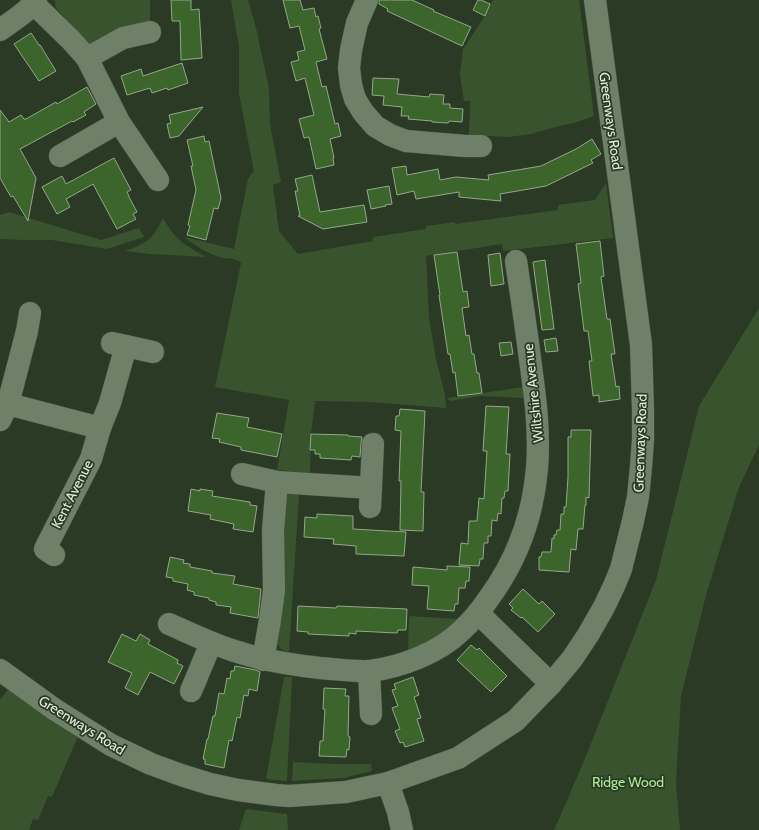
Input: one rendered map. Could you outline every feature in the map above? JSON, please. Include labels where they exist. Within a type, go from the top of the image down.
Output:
[{"type":"street","name":"Greenways Road","points":[[0,670],[54,709],[111,745],[151,764],[210,784],[238,790],[289,796],[346,792],[388,783],[458,758],[515,720],[551,684],[572,659],[588,635],[614,586],[621,569],[633,521],[642,468],[643,410],[641,345],[595,0]]},
{"type":"street","points":[[0,30],[17,18],[35,2],[87,58],[119,122],[158,180]]},
{"type":"street","points":[[362,2],[351,50],[349,68],[351,85],[355,99],[363,112],[375,126],[390,135],[406,141],[481,146]]},
{"type":"street","points":[[87,58],[123,38],[150,32]]},
{"type":"street","points":[[60,156],[119,122]]},
{"type":"street","name":"Wiltshire Avenue","points":[[170,624],[237,652],[264,660],[294,666],[369,671],[392,667],[416,659],[439,647],[461,632],[478,614],[497,588],[510,565],[520,545],[528,522],[534,495],[538,453],[537,415],[515,303],[516,261]]},
{"type":"street","points":[[30,313],[27,331],[4,412],[100,428]]},
{"type":"street","name":"Kent Avenue","points":[[54,555],[45,549],[91,459],[100,428],[110,403],[118,344],[153,352]]},
{"type":"street","points":[[242,474],[278,482],[371,498],[373,444]]},
{"type":"street","points":[[264,660],[274,590],[274,530],[278,482]]},
{"type":"street","points":[[478,614],[551,684]]},
{"type":"street","points":[[191,691],[211,642]]},
{"type":"street","points":[[369,671],[370,714]]},
{"type":"street","points":[[388,783],[398,812],[402,830]]},
{"type":"green space","points":[[55,0],[150,0],[150,25],[90,44],[56,8]]},
{"type":"green space","points":[[231,0],[248,0],[256,28],[269,88],[270,124],[281,182],[273,185],[279,231],[298,254],[373,241],[373,237],[426,229],[426,226],[455,222],[455,224],[558,210],[558,205],[595,200],[606,183],[613,238],[503,251],[502,244],[426,256],[429,318],[436,359],[445,395],[446,408],[370,402],[315,401],[311,434],[310,473],[277,470],[289,400],[215,387],[241,263],[234,259],[213,255],[184,237],[234,249],[248,179],[254,172],[239,93],[239,47]]},
{"type":"green space","points":[[494,0],[579,0],[594,116],[574,123],[531,134],[507,137],[469,135],[470,101],[464,101],[460,74],[463,49],[485,16],[490,4]]},
{"type":"green space","points":[[9,212],[101,240],[139,228],[144,237],[107,249],[52,240],[0,239],[0,215]]},
{"type":"green space","points":[[164,219],[172,232],[182,242],[206,257],[125,251],[138,246],[151,237]]},
{"type":"green space","name":"Ridge Wood","points":[[759,308],[759,445],[739,487],[706,595],[681,696],[676,782],[680,830],[554,830],[584,761],[656,580],[699,406]]},
{"type":"green space","points":[[523,387],[524,398],[480,396],[450,401],[447,398]]},
{"type":"green space","points":[[297,492],[299,495],[289,652],[280,648],[277,640],[286,497],[291,493]]},
{"type":"green space","points":[[409,616],[457,619],[434,638],[408,651]]},
{"type":"green space","points":[[284,677],[292,677],[287,781],[266,779]]},
{"type":"green space","points":[[10,687],[79,734],[52,797],[48,796],[38,820],[33,819],[29,830],[0,830],[0,700]]},
{"type":"green space","points":[[293,762],[371,764],[372,771],[343,778],[292,781]]},
{"type":"green space","points":[[246,809],[287,814],[288,830],[239,830]]},
{"type":"building","points":[[171,0],[191,0],[191,10],[199,9],[202,58],[181,60],[180,21],[172,21]]},
{"type":"building","points":[[283,0],[300,0],[303,10],[314,8],[316,17],[318,16],[321,28],[319,29],[327,59],[316,62],[322,87],[326,86],[335,124],[338,123],[341,136],[330,139],[334,165],[316,169],[309,137],[304,138],[299,119],[314,115],[305,78],[296,81],[291,62],[299,60],[297,52],[305,50],[299,26],[290,28]]},
{"type":"building","points":[[379,0],[412,0],[434,10],[433,11],[471,27],[462,46],[387,11],[388,9],[379,4]]},
{"type":"building","points":[[478,0],[490,4],[485,16],[473,10]]},
{"type":"building","points":[[31,33],[56,71],[39,81],[14,44]]},
{"type":"building","points":[[182,63],[188,83],[168,90],[167,88],[152,93],[150,88],[127,95],[121,76],[141,69],[143,76]]},
{"type":"building","points":[[373,78],[399,79],[397,94],[429,97],[430,94],[444,95],[443,104],[450,104],[450,108],[463,109],[462,122],[432,122],[408,119],[409,116],[401,116],[402,107],[383,105],[384,96],[372,95]]},
{"type":"building","points":[[87,87],[96,104],[84,112],[86,115],[20,149],[36,178],[28,221],[0,178],[0,110],[9,122],[21,115],[24,119],[26,119]]},
{"type":"building","points":[[203,107],[179,136],[170,138],[167,124],[171,123],[169,115]]},
{"type":"building","points":[[204,136],[205,142],[209,141],[221,198],[218,209],[214,208],[206,240],[187,235],[196,190],[191,166],[193,166],[187,140]]},
{"type":"building","points":[[592,139],[601,154],[591,160],[593,163],[546,186],[500,194],[501,201],[459,197],[459,192],[416,199],[414,191],[397,195],[392,168],[406,166],[407,175],[438,169],[440,180],[456,177],[489,180],[488,175],[541,166],[576,149]]},
{"type":"building","points":[[114,158],[131,190],[127,192],[137,212],[133,214],[136,219],[117,229],[93,184],[66,199],[70,207],[57,214],[42,187],[62,176],[66,184]]},
{"type":"building","points":[[312,175],[320,212],[364,205],[367,222],[323,229],[298,216],[300,216],[295,191],[298,191],[295,179]]},
{"type":"building","points":[[389,186],[392,204],[371,209],[367,190]]},
{"type":"building","points":[[600,241],[604,276],[601,277],[607,319],[610,319],[615,354],[611,354],[616,387],[619,386],[620,399],[599,402],[599,395],[593,396],[589,361],[592,361],[588,331],[584,331],[578,284],[581,283],[576,244]]},
{"type":"building","points":[[457,252],[463,292],[467,291],[469,307],[462,308],[466,336],[469,335],[477,373],[479,373],[482,393],[458,396],[455,372],[453,373],[450,354],[448,354],[434,255]]},
{"type":"building","points":[[500,253],[504,284],[491,286],[488,255]]},
{"type":"building","points":[[545,260],[554,329],[542,330],[533,262]]},
{"type":"building","points":[[556,338],[558,351],[546,352],[544,340]]},
{"type":"building","points":[[511,342],[513,354],[501,356],[499,343]]},
{"type":"building","points":[[486,406],[509,407],[506,454],[510,454],[508,491],[505,491],[504,498],[502,498],[501,514],[498,513],[497,521],[492,520],[491,536],[488,536],[488,543],[484,543],[483,559],[480,559],[479,566],[459,565],[461,543],[468,544],[469,521],[477,521],[479,498],[484,499],[487,451],[483,451]]},
{"type":"building","points":[[400,409],[425,411],[421,492],[424,492],[423,531],[400,530],[401,481],[399,481],[401,431],[395,430],[396,416],[399,416]]},
{"type":"building","points":[[217,413],[249,418],[247,427],[282,434],[277,457],[241,450],[241,447],[219,442],[220,439],[212,438]]},
{"type":"building","points":[[571,430],[591,430],[589,498],[586,497],[583,529],[578,529],[576,550],[571,549],[569,572],[539,570],[539,557],[541,557],[542,552],[551,552],[552,538],[554,539],[554,535],[556,535],[557,530],[560,530],[561,514],[564,514],[564,507],[566,507],[568,437],[571,437]]},
{"type":"building","points":[[311,434],[362,437],[360,457],[352,456],[351,460],[320,458],[320,454],[315,454],[315,450],[310,450]]},
{"type":"building","points":[[191,489],[213,491],[212,496],[250,502],[250,505],[257,506],[253,532],[233,529],[234,524],[210,519],[211,515],[188,511]]},
{"type":"building","points":[[317,514],[353,516],[353,529],[406,532],[404,556],[356,554],[356,546],[333,544],[334,539],[304,537],[305,517],[317,518]]},
{"type":"building","points":[[170,557],[184,560],[183,563],[190,564],[190,567],[212,571],[212,573],[235,576],[233,584],[261,589],[258,618],[230,613],[231,607],[216,605],[216,602],[209,600],[209,598],[194,595],[194,592],[187,590],[188,584],[173,581],[173,578],[166,577]]},
{"type":"building","points":[[447,566],[470,567],[469,581],[466,581],[465,588],[459,588],[458,604],[455,604],[454,611],[427,609],[429,586],[412,585],[413,567],[447,570]]},
{"type":"building","points":[[523,589],[539,604],[542,601],[555,614],[538,632],[522,617],[521,618],[511,610],[513,608],[509,604]]},
{"type":"building","points":[[298,606],[407,609],[406,630],[398,630],[397,633],[356,631],[356,634],[349,633],[349,636],[308,634],[308,632],[297,631]]},
{"type":"building","points":[[122,634],[136,641],[140,634],[150,640],[148,644],[178,660],[177,663],[183,666],[174,684],[150,672],[138,695],[125,688],[132,673],[108,662]]},
{"type":"building","points":[[471,645],[477,650],[479,648],[507,676],[491,692],[457,660]]},
{"type":"building","points":[[235,666],[260,672],[257,691],[249,689],[248,696],[244,695],[240,718],[237,717],[232,741],[229,740],[224,768],[205,764],[205,759],[203,759],[213,716],[215,716],[219,693],[224,694],[227,678],[230,679],[231,671],[234,671]]},
{"type":"building","points":[[413,677],[419,695],[414,697],[421,718],[417,719],[424,741],[405,747],[403,742],[400,743],[395,731],[400,729],[392,708],[398,706],[392,690],[396,689],[394,684]]},
{"type":"building","points":[[324,688],[346,689],[345,696],[349,696],[348,736],[350,737],[349,750],[347,749],[346,757],[319,756],[320,741],[323,741],[325,709],[323,709]]}]
